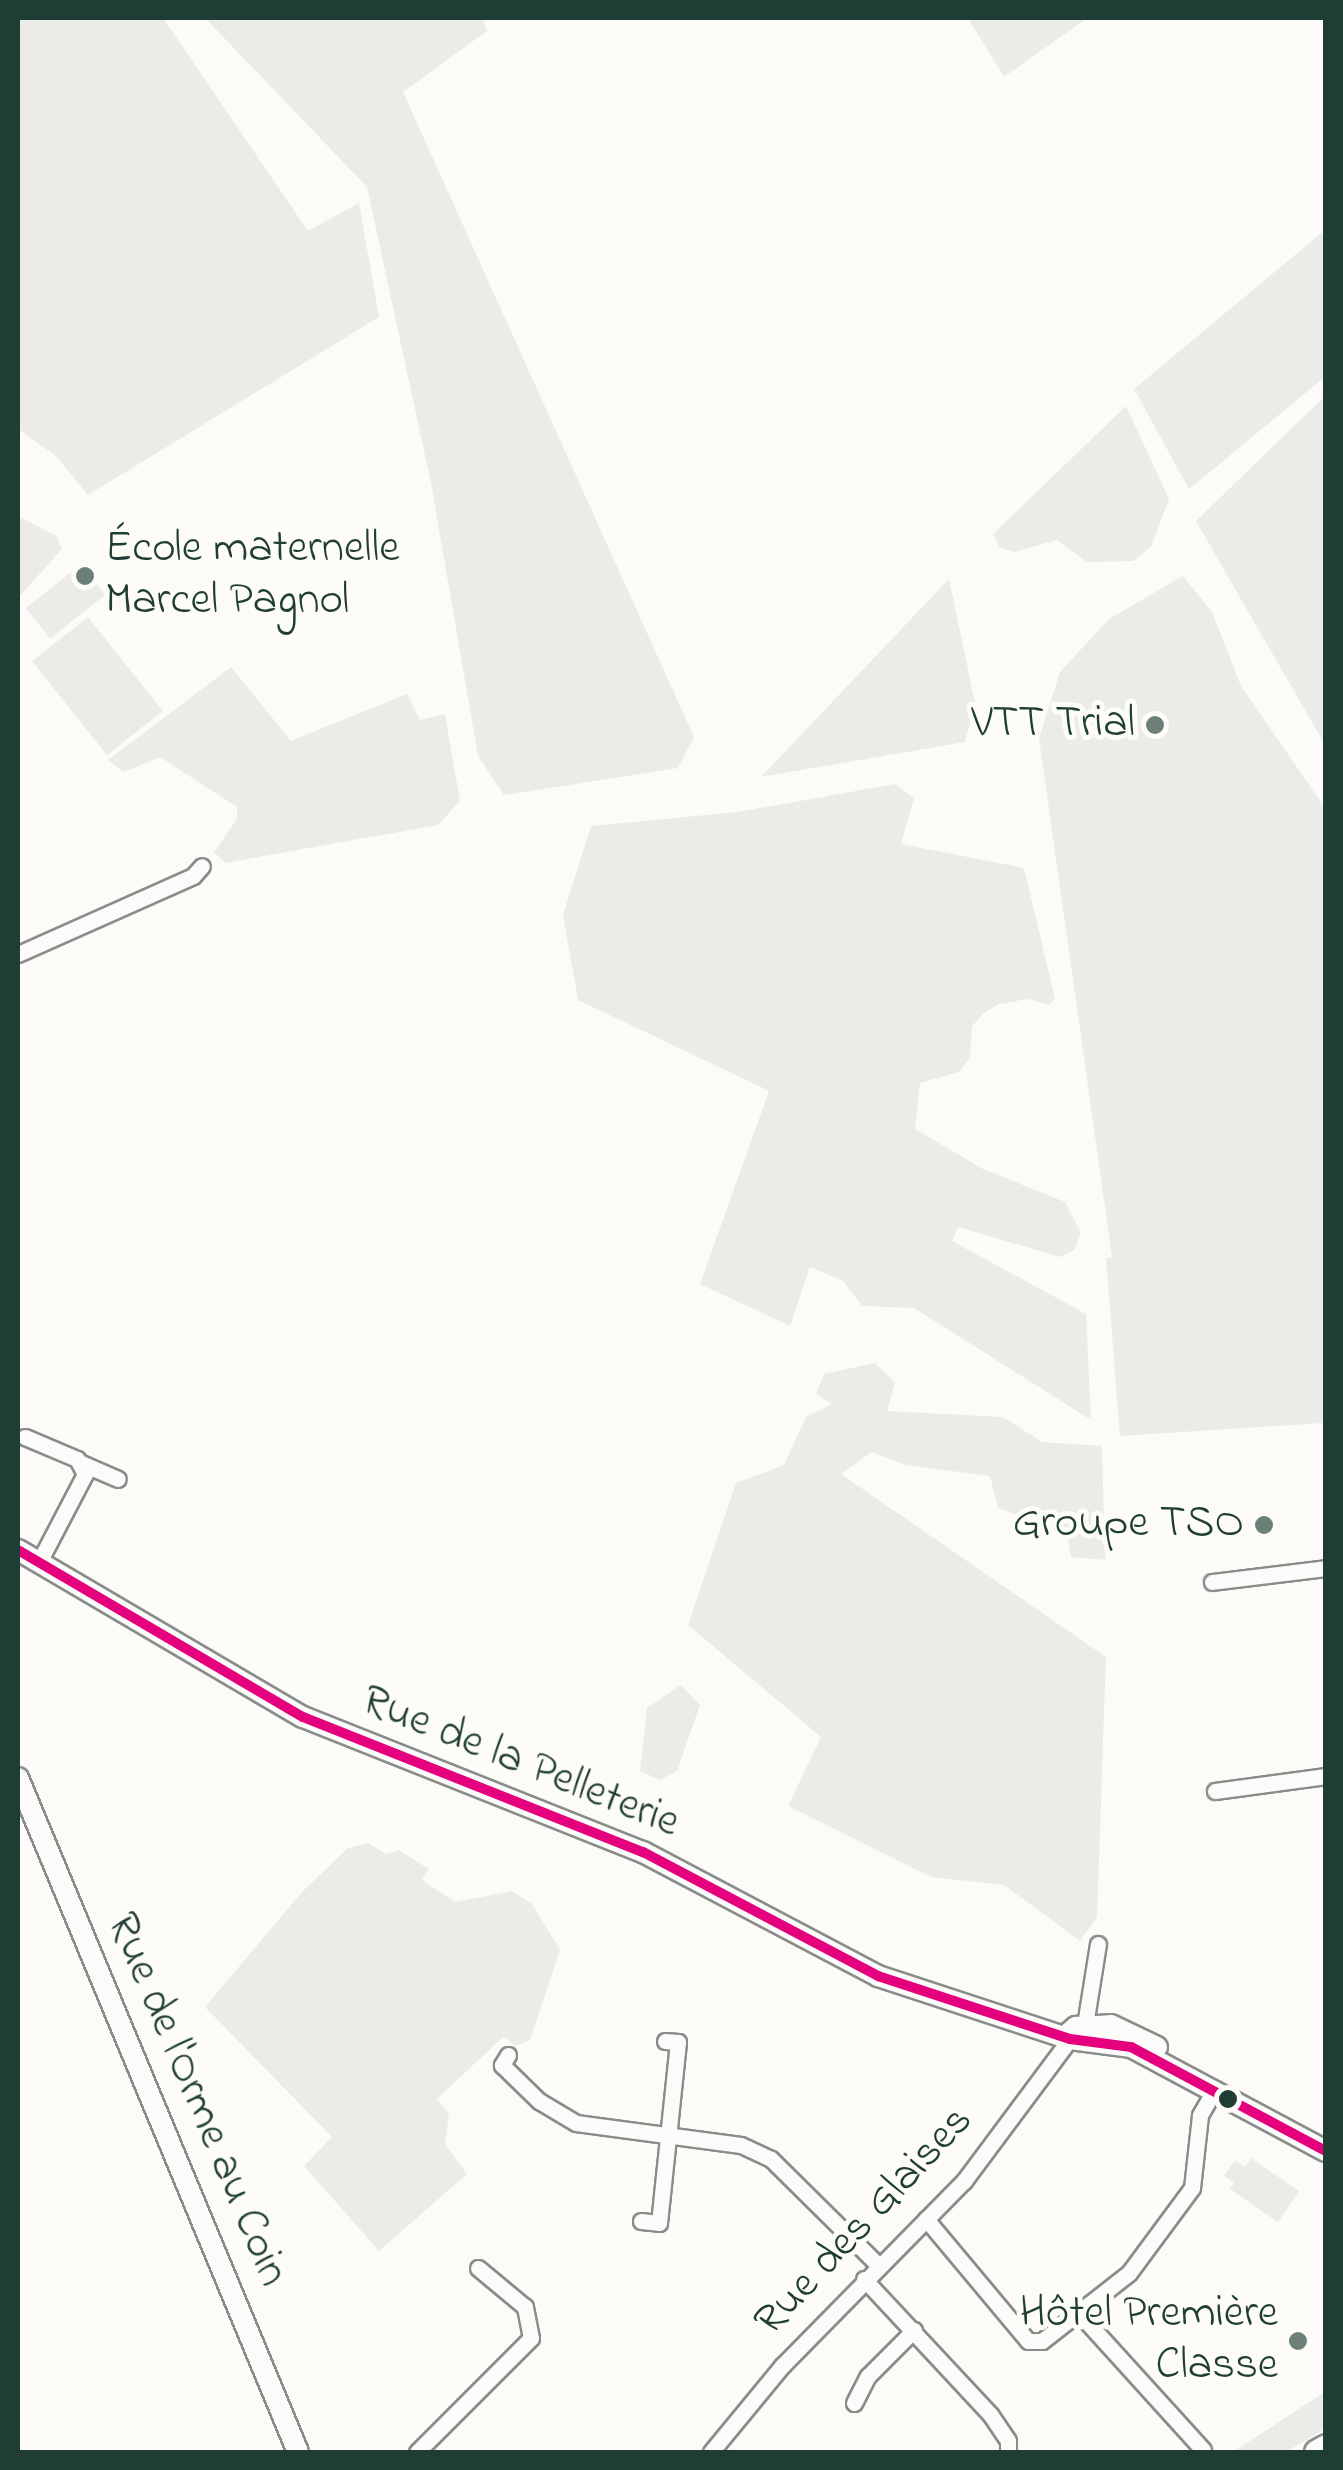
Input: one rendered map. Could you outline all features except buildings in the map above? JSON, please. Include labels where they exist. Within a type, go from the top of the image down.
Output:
[{"type":"highway","points":[[1316,2452],[1326,2448]]},
{"type":"main road","name":"Rue de la Pelleterie","points":[[18,1550],[303,1717],[643,1852],[878,1976],[1073,2033],[1128,2030],[1189,2074],[1325,2150]]},
{"type":"main road","name":"Rue de l'Orme au Coin","points":[[18,1778],[298,2452]]},
{"type":"street","points":[[18,954],[194,876],[202,866]]},
{"type":"street","points":[[25,1437],[118,1479]]},
{"type":"street","points":[[39,1562],[84,1481],[81,1463]]},
{"type":"street","points":[[1212,1582],[1326,1568]]},
{"type":"street","points":[[1215,1791],[1326,1776]]},
{"type":"street","points":[[1073,2033],[1098,1944]]},
{"type":"street","name":"Rue des Glaises","points":[[711,2452],[864,2279],[964,2180],[1073,2033]]},
{"type":"street","points":[[641,2221],[658,2222],[678,2042],[665,2042]]},
{"type":"street","points":[[508,2055],[502,2066],[555,2114],[741,2145],[771,2159],[878,2265]]},
{"type":"street","points":[[926,2220],[1028,2341],[1042,2341],[1130,2273],[1192,2188],[1200,2116],[1214,2089]]},
{"type":"street","points":[[417,2452],[531,2338],[524,2307],[478,2268]]},
{"type":"street","points":[[864,2279],[1000,2427],[1008,2452]]},
{"type":"street","points":[[1078,2312],[1203,2450]]},
{"type":"street","points":[[854,2403],[868,2376],[914,2330]]},
{"type":"shaded area","points":[[18,18],[163,18],[308,231],[359,203],[379,317],[88,495],[56,456],[18,429]]},
{"type":"shaded area","points":[[205,18],[483,18],[487,31],[403,92],[694,737],[678,768],[504,795],[478,756],[431,483],[367,187]]},
{"type":"shaded area","points":[[968,18],[1087,18],[1004,77]]},
{"type":"shaded area","points":[[1325,230],[1325,377],[1189,489],[1134,389]]},
{"type":"shaded area","points":[[1325,396],[1325,745],[1196,521]]},
{"type":"shaded area","points":[[1126,406],[1169,499],[1151,547],[1133,561],[1087,562],[1057,540],[1014,552],[1000,548],[993,534]]},
{"type":"shaded area","points":[[18,516],[56,536],[62,549],[18,598]]},
{"type":"shaded area","points":[[81,564],[105,595],[50,639],[26,608]]},
{"type":"shaded area","points":[[1183,576],[1212,612],[1241,686],[1325,808],[1325,1423],[1120,1436],[1106,1258],[1112,1257],[1039,738],[1060,672],[1109,619]]},
{"type":"shaded area","points":[[949,579],[975,703],[965,742],[761,777]]},
{"type":"shaded area","points":[[88,617],[163,711],[107,755],[32,661]]},
{"type":"shaded area","points":[[231,667],[291,741],[407,694],[420,720],[445,714],[460,801],[438,825],[225,863],[214,852],[237,819],[237,807],[160,757],[124,772],[108,760]]},
{"type":"shaded area","points":[[895,784],[914,798],[901,844],[1024,868],[1055,999],[1049,1005],[1028,999],[999,1004],[984,1013],[972,1026],[970,1058],[959,1072],[920,1083],[915,1129],[983,1169],[1065,1202],[1081,1233],[1074,1250],[1060,1257],[958,1227],[952,1241],[1086,1314],[1091,1420],[914,1308],[862,1306],[843,1281],[810,1267],[790,1326],[700,1284],[769,1091],[578,1000],[563,915],[591,826],[738,812]]},
{"type":"shaded area","points":[[875,1363],[895,1382],[887,1411],[1003,1417],[1042,1442],[1102,1446],[1105,1560],[1071,1557],[1067,1532],[998,1508],[990,1476],[905,1465],[872,1452],[841,1474],[1106,1657],[1097,1917],[1080,1941],[1004,1885],[931,1877],[788,1806],[821,1737],[688,1625],[736,1483],[784,1465],[806,1417],[832,1404],[816,1394],[824,1374]]},
{"type":"shaded area","points":[[681,1685],[700,1705],[677,1771],[660,1780],[640,1771],[647,1708]]},
{"type":"shaded area","points":[[368,1843],[386,1854],[399,1850],[429,1869],[422,1880],[455,1902],[512,1891],[532,1904],[560,1950],[530,2040],[516,2046],[503,2037],[437,2099],[449,2114],[445,2144],[467,2174],[379,2251],[304,2166],[332,2137],[205,2007],[302,1892],[348,1848]]},
{"type":"shaded area","points":[[1251,2158],[1299,2191],[1278,2222],[1230,2189],[1234,2183],[1224,2176],[1235,2160],[1245,2167]]},
{"type":"shaded area","points":[[1325,2392],[1325,2429],[1286,2452],[1233,2452]]},
{"type":"transit line","points":[[18,1550],[303,1717],[643,1852],[878,1976],[1070,2039],[1131,2047],[1326,2151]]},
{"type":"place","name":"École maternelle Marcel Pagnol","points":[[85,576]]},
{"type":"place","name":"VTT Trial","points":[[1155,725]]},
{"type":"place","name":"Groupe TSO","points":[[1264,1525]]},
{"type":"place","name":"Hôtel Première Classe","points":[[1298,2341]]}]
